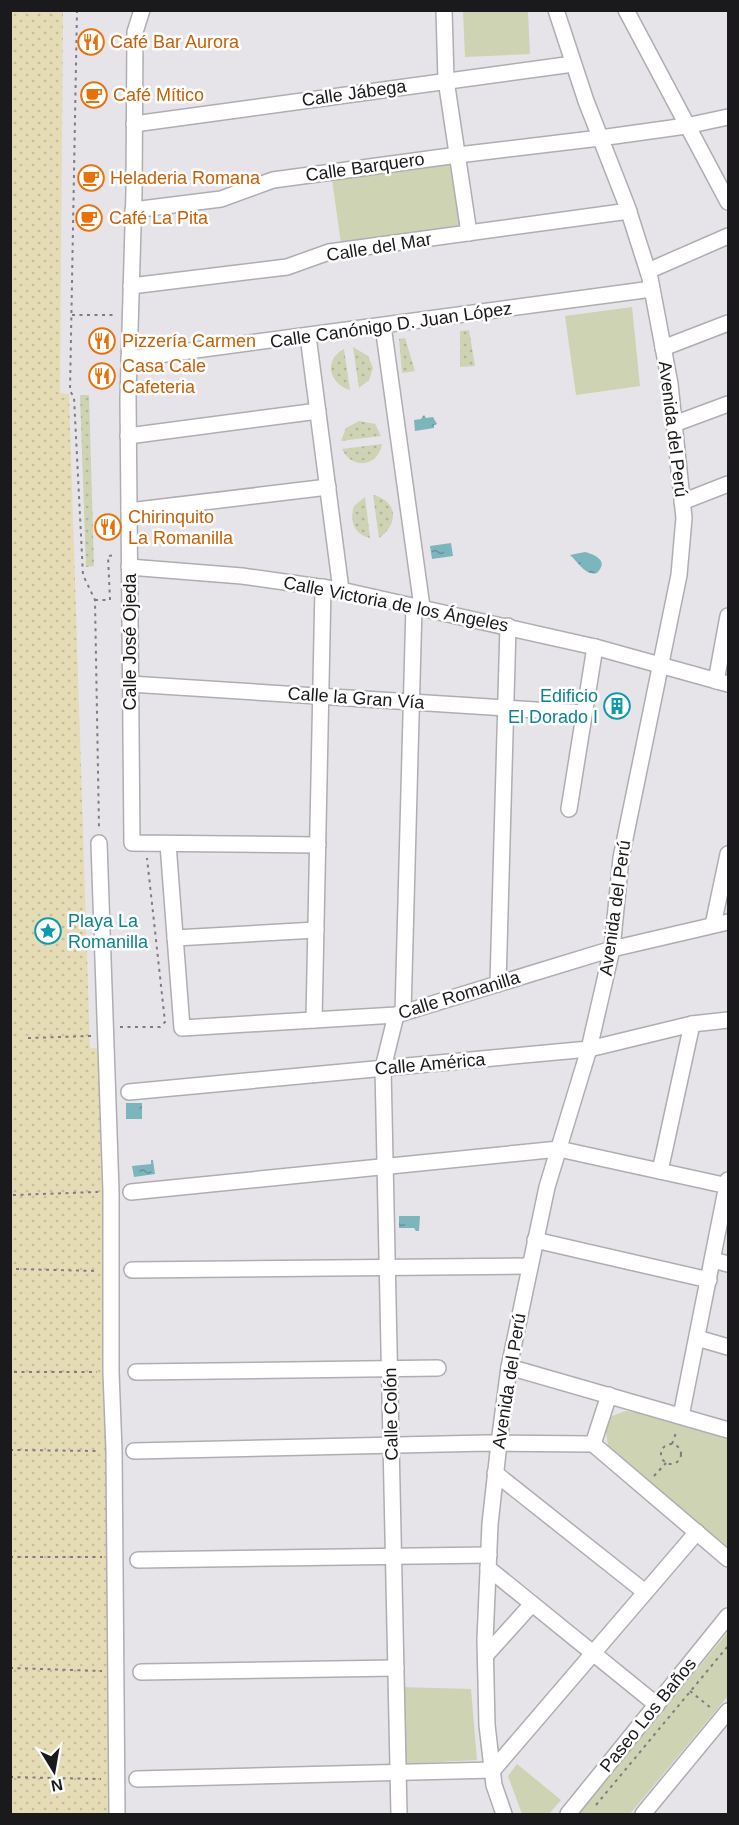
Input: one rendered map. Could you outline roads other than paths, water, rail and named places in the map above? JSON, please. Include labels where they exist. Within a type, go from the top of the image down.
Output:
[{"type":"street","name":"Calle José Ojeda","points":[[141,10],[135,32],[128,436],[132,843],[168,844]]},
{"type":"street","points":[[444,10],[446,80],[469,233]]},
{"type":"street","points":[[626,10],[686,126],[729,201]]},
{"type":"street","name":"Avenida del Perú","points":[[504,1815],[494,1785],[488,1725],[486,1655],[495,1473],[509,1367],[547,1187],[589,1049],[612,949],[621,858],[679,575],[684,518],[663,348],[648,271],[573,64],[557,11]]},
{"type":"street","name":"Calle Jábega","points":[[135,124],[573,64]]},
{"type":"street","name":"Calle Barquero","points":[[133,210],[221,199],[273,180],[600,138],[686,126],[729,117]]},
{"type":"street","name":"Calle del Mar","points":[[131,286],[287,267],[329,252],[628,211]]},
{"type":"street","points":[[648,271],[729,236]]},
{"type":"street","name":"Calle Canónigo D. Juan López","points":[[129,359],[652,289]]},
{"type":"street","points":[[663,348],[729,323]]},
{"type":"street","name":"Calle Colón","points":[[383,326],[418,607],[411,702],[400,1014],[383,1068],[399,1815]]},
{"type":"street","points":[[308,336],[341,590]]},
{"type":"street","points":[[674,424],[729,404]]},
{"type":"street","points":[[128,436],[318,411]]},
{"type":"street","points":[[682,502],[729,484]]},
{"type":"street","points":[[129,511],[328,487]]},
{"type":"street","name":"Calle Victoria de los Ángeles","points":[[129,560],[341,590],[595,646],[722,682]]},
{"type":"street","points":[[314,1020],[323,587]]},
{"type":"street","points":[[722,682],[729,616]]},
{"type":"street","points":[[498,984],[508,626]]},
{"type":"street","points":[[569,809],[595,646]]},
{"type":"street","name":"Calle la Gran Vía","points":[[130,684],[583,712]]},
{"type":"street","points":[[99,843],[111,1191],[117,1815]]},
{"type":"street","points":[[316,930],[175,938],[168,844],[318,845]]},
{"type":"street","points":[[721,924],[729,854]]},
{"type":"street","name":"Calle Romanilla","points":[[175,938],[183,1028],[400,1014],[612,949],[721,924]]},
{"type":"street","name":"Calle América","points":[[129,1092],[589,1049],[692,1024],[729,1020]]},
{"type":"street","points":[[660,1171],[692,1024]]},
{"type":"street","points":[[131,1192],[559,1149],[728,1184],[681,1416]]},
{"type":"street","points":[[535,1240],[709,1280]]},
{"type":"street","points":[[712,1260],[729,1264]]},
{"type":"street","points":[[132,1270],[529,1266]]},
{"type":"street","points":[[697,1338],[729,1347]]},
{"type":"street","points":[[509,1367],[729,1430]]},
{"type":"street","points":[[136,1372],[438,1368]]},
{"type":"street","points":[[593,1444],[609,1395]]},
{"type":"street","points":[[134,1451],[499,1443],[593,1444],[729,1559]]},
{"type":"street","points":[[495,1473],[645,1592]]},
{"type":"street","points":[[137,1779],[493,1770],[697,1532]]},
{"type":"street","points":[[138,1560],[394,1556],[489,1561],[532,1604],[657,1705]]},
{"type":"street","points":[[486,1655],[532,1604]]},
{"type":"street","name":"Paseo Los Baños","points":[[568,1815],[729,1616]]},
{"type":"street","points":[[141,1672],[396,1668]]},
{"type":"street","points":[[643,1815],[726,1714]]},
{"type":"water","points":[[424,415],[426,418],[433,417],[437,424],[434,428],[415,431],[414,420],[421,419]]},
{"type":"water","points":[[451,543],[453,556],[432,559],[430,546]]},
{"type":"water","points":[[585,552],[600,559],[602,565],[597,573],[585,570],[570,555]]},
{"type":"water","points":[[126,1103],[142,1103],[142,1119],[126,1119]]},
{"type":"water","points":[[153,1160],[155,1174],[134,1177],[132,1166],[151,1164]]},
{"type":"water","points":[[399,1216],[420,1216],[419,1231],[414,1228],[399,1228]]},
{"type":"place","name":"Café Bar Aurora","points":[[91,42]]},
{"type":"place","name":"Café Mítico","points":[[94,95]]},
{"type":"place","name":"Heladeria Romana","points":[[91,178]]},
{"type":"place","name":"Café La Pita","points":[[89,218]]},
{"type":"place","name":"Pizzería Carmen","points":[[102,341]]},
{"type":"place","name":"Casa Cale Cafeteria","points":[[102,376]]},
{"type":"place","name":"Chirinquito La Romanilla","points":[[108,527]]},
{"type":"place","name":"Edificio El Dorado I","points":[[617,706]]},
{"type":"place","name":"Playa La Romanilla","points":[[48,931]]}]
